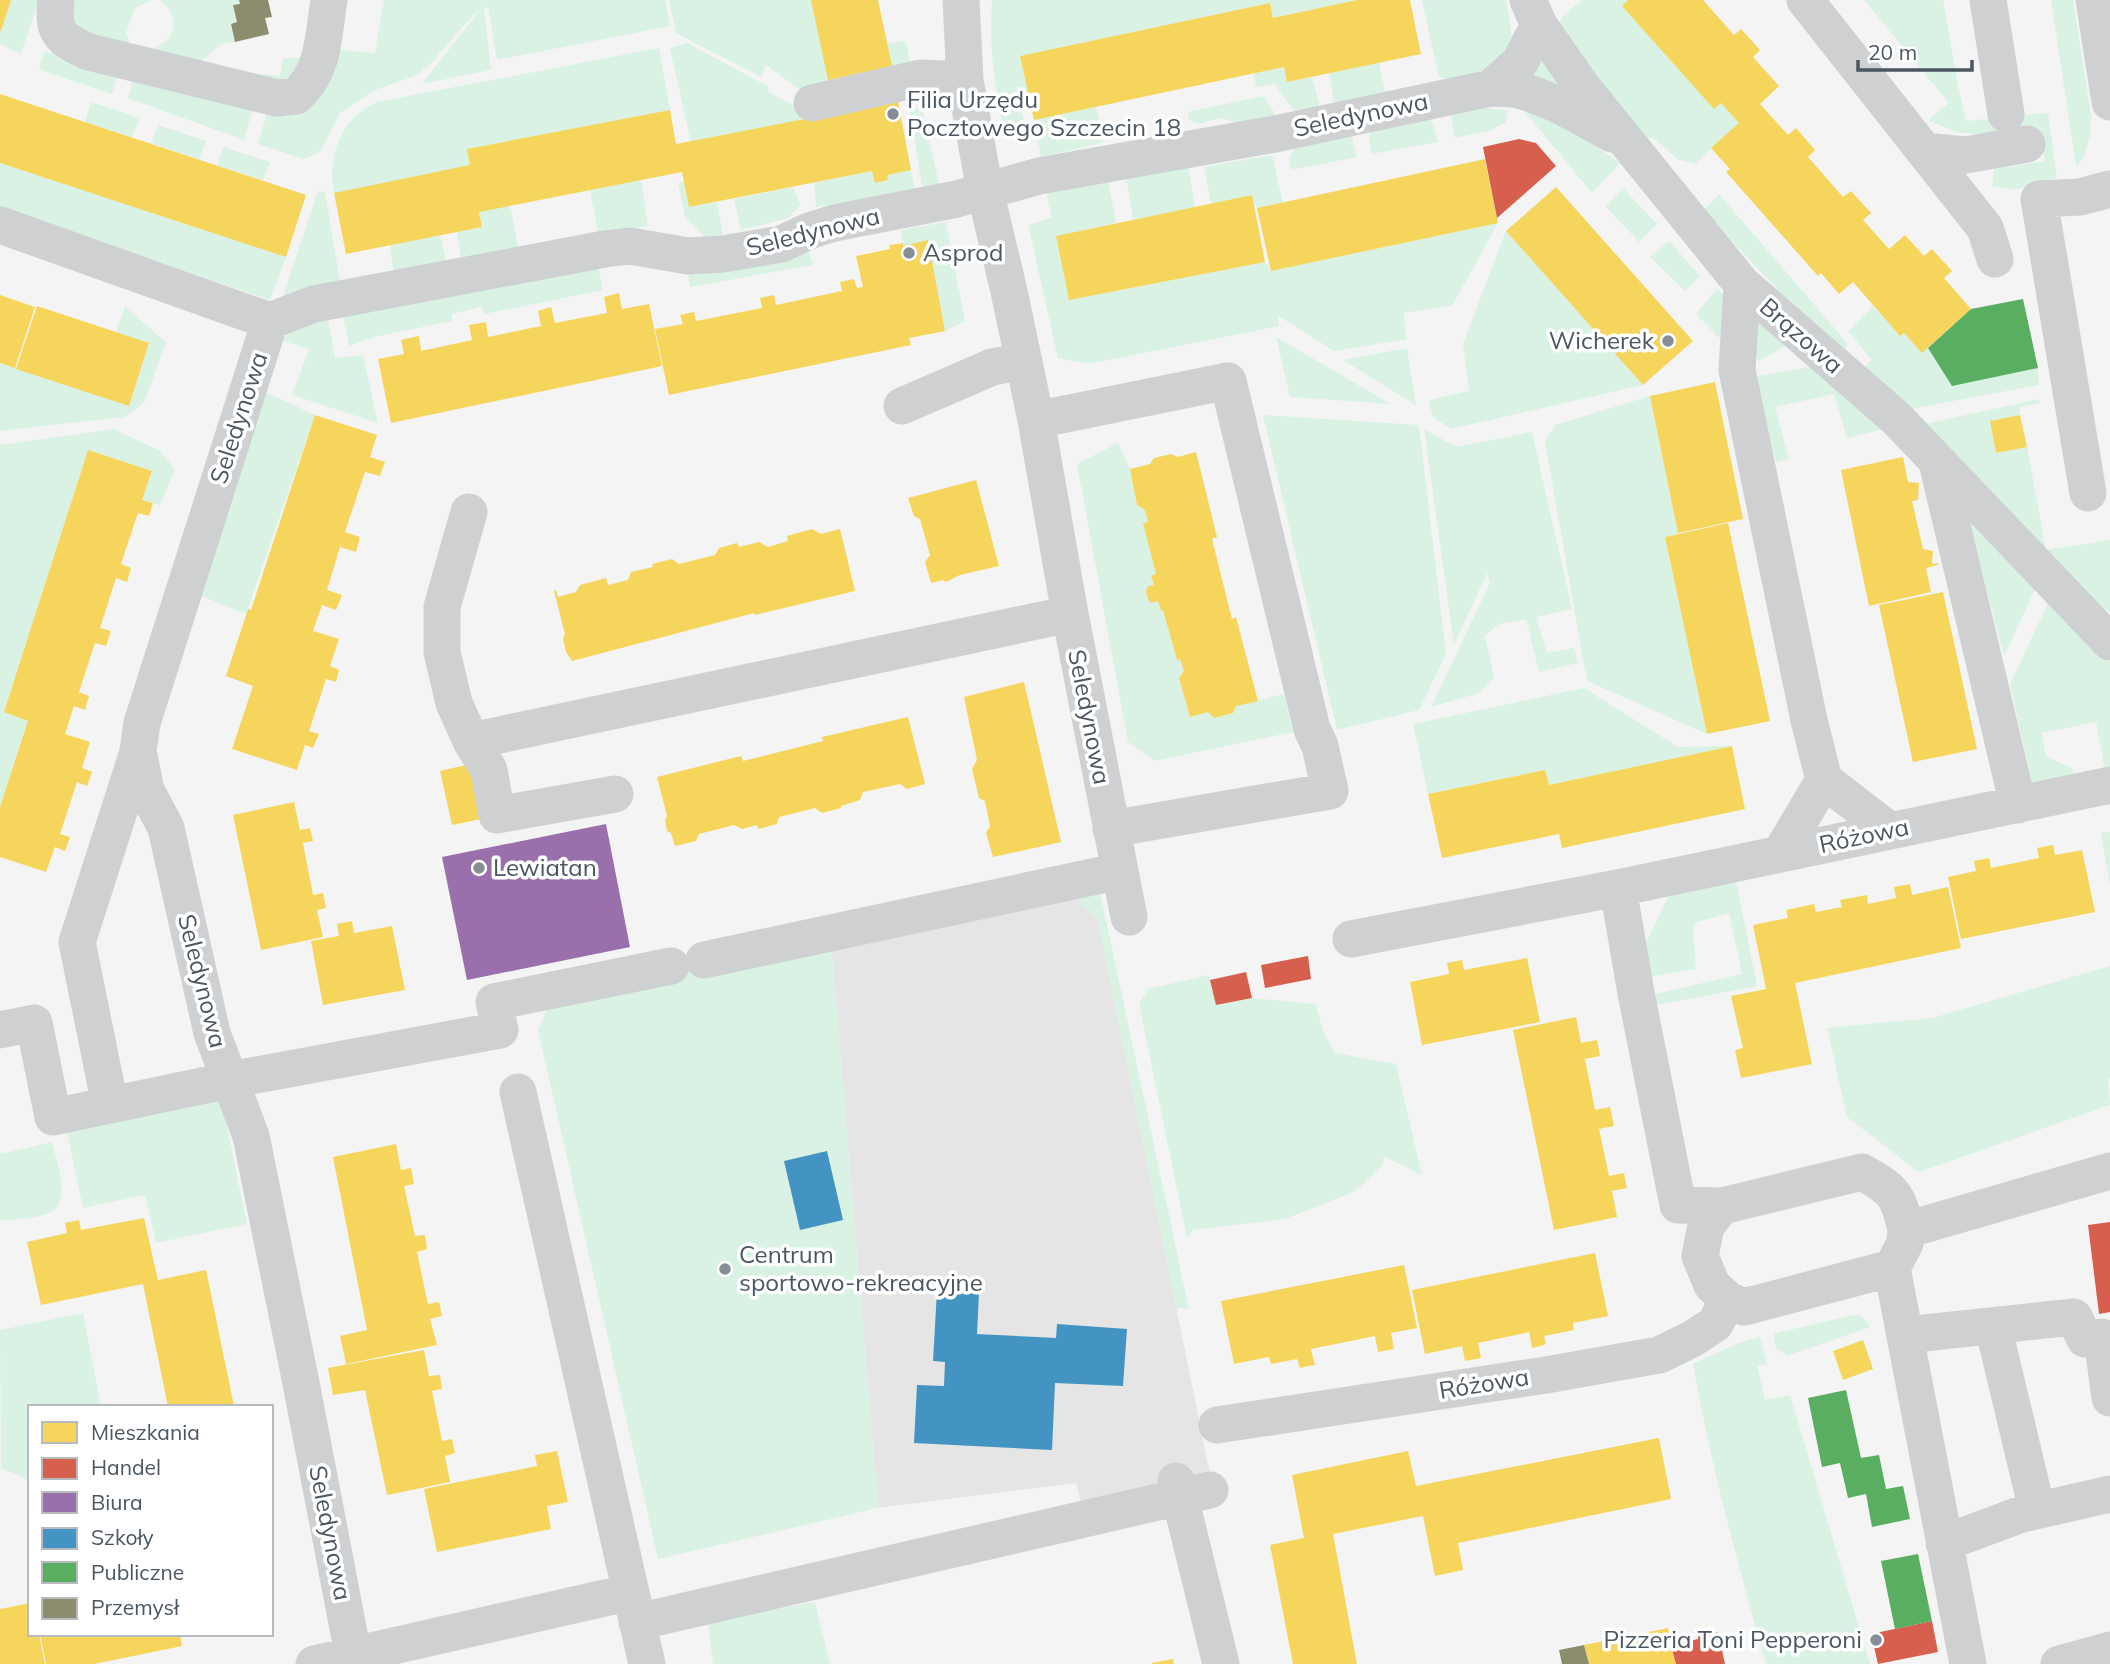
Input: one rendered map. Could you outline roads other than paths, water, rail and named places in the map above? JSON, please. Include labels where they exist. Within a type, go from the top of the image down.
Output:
[{"type":"street","points":[[56,0],[54,15],[58,33],[69,43],[89,52],[277,98],[296,96],[308,85],[319,63],[329,0]]},
{"type":"street","name":"Seledynowa","points":[[961,0],[965,80],[985,191],[1036,420],[1070,614],[1129,917]]},
{"type":"street","points":[[1805,0],[1985,228],[1995,259]]},
{"type":"street","points":[[1988,0],[2006,114]]},
{"type":"street","points":[[2094,0],[2110,102]]},
{"type":"street","name":"Seledynowa","points":[[1491,88],[1520,62],[1533,12]]},
{"type":"street","name":"Brązowa","points":[[1533,12],[1583,88],[1742,284],[1896,418],[2110,642]]},
{"type":"street","points":[[812,103],[921,78],[965,80]]},
{"type":"street","name":"Seledynowa","points":[[0,225],[270,321],[314,304],[605,248],[630,246],[688,256],[723,254],[781,244],[835,223],[985,191],[1039,176],[1275,134],[1491,88],[1517,89],[1557,104],[1628,142]]},
{"type":"street","points":[[1924,151],[1966,155],[2027,144]]},
{"type":"street","points":[[2088,493],[2039,199],[2080,197],[2110,189]]},
{"type":"street","points":[[1742,284],[1737,370],[1806,707],[1824,780],[1891,831]]},
{"type":"street","name":"Seledynowa","points":[[270,321],[142,723],[138,751],[146,790],[166,828],[212,1032],[251,1136],[353,1654]]},
{"type":"street","points":[[902,406],[992,367],[1024,361]]},
{"type":"street","points":[[1036,420],[1227,381],[1312,729],[1318,740],[1330,791],[1111,829]]},
{"type":"street","points":[[1937,462],[2018,805]]},
{"type":"street","points":[[469,512],[442,607],[442,652],[454,703],[471,741],[489,769],[497,815],[615,794]]},
{"type":"street","points":[[471,741],[1070,614]]},
{"type":"street","points":[[110,1105],[77,942],[138,751]]},
{"type":"street","points":[[1780,854],[1824,780]]},
{"type":"street","name":"Różowa","points":[[1351,939],[1618,888],[2110,785]]},
{"type":"street","points":[[0,1030],[34,1024],[53,1117],[230,1080],[500,1030],[494,1002],[1120,871]]},
{"type":"street","points":[[1618,888],[1678,1205],[1722,1206],[1862,1172],[1889,1186],[1900,1204],[1906,1230],[1905,1243],[1892,1268],[1968,1664]]},
{"type":"street","points":[[518,1092],[647,1664]]},
{"type":"street","points":[[1906,1230],[2110,1171]]},
{"type":"street","points":[[1722,1206],[1706,1226],[1700,1256],[1712,1285],[1728,1300],[1744,1307],[1892,1268]]},
{"type":"street","name":"Różowa","points":[[1217,1424],[1571,1371],[1659,1355],[1715,1324],[1728,1300]]},
{"type":"street","points":[[1905,1335],[2074,1317],[2085,1339],[2102,1337],[2110,1398]]},
{"type":"street","points":[[1993,1326],[2038,1510]]},
{"type":"street","points":[[314,1664],[353,1654],[405,1654],[1188,1489],[1221,1664]]},
{"type":"street","points":[[1944,1543],[2022,1514],[2110,1494]]},
{"type":"street","points":[[2066,1663],[2110,1650]]},
{"type":"place","name":"Filia Urzędu Pocztowego Szczecin 18","points":[[893,114]]},
{"type":"place","name":"Asprod","points":[[909,253]]},
{"type":"place","name":"Wicherek","points":[[1668,341]]},
{"type":"place","name":"Lewiatan","points":[[479,868]]},
{"type":"place","name":"Centrum sportowo-rekreacyjne","points":[[725,1269]]},
{"type":"place","name":"Pizzeria Toni Pepperoni","points":[[1876,1640]]}]
